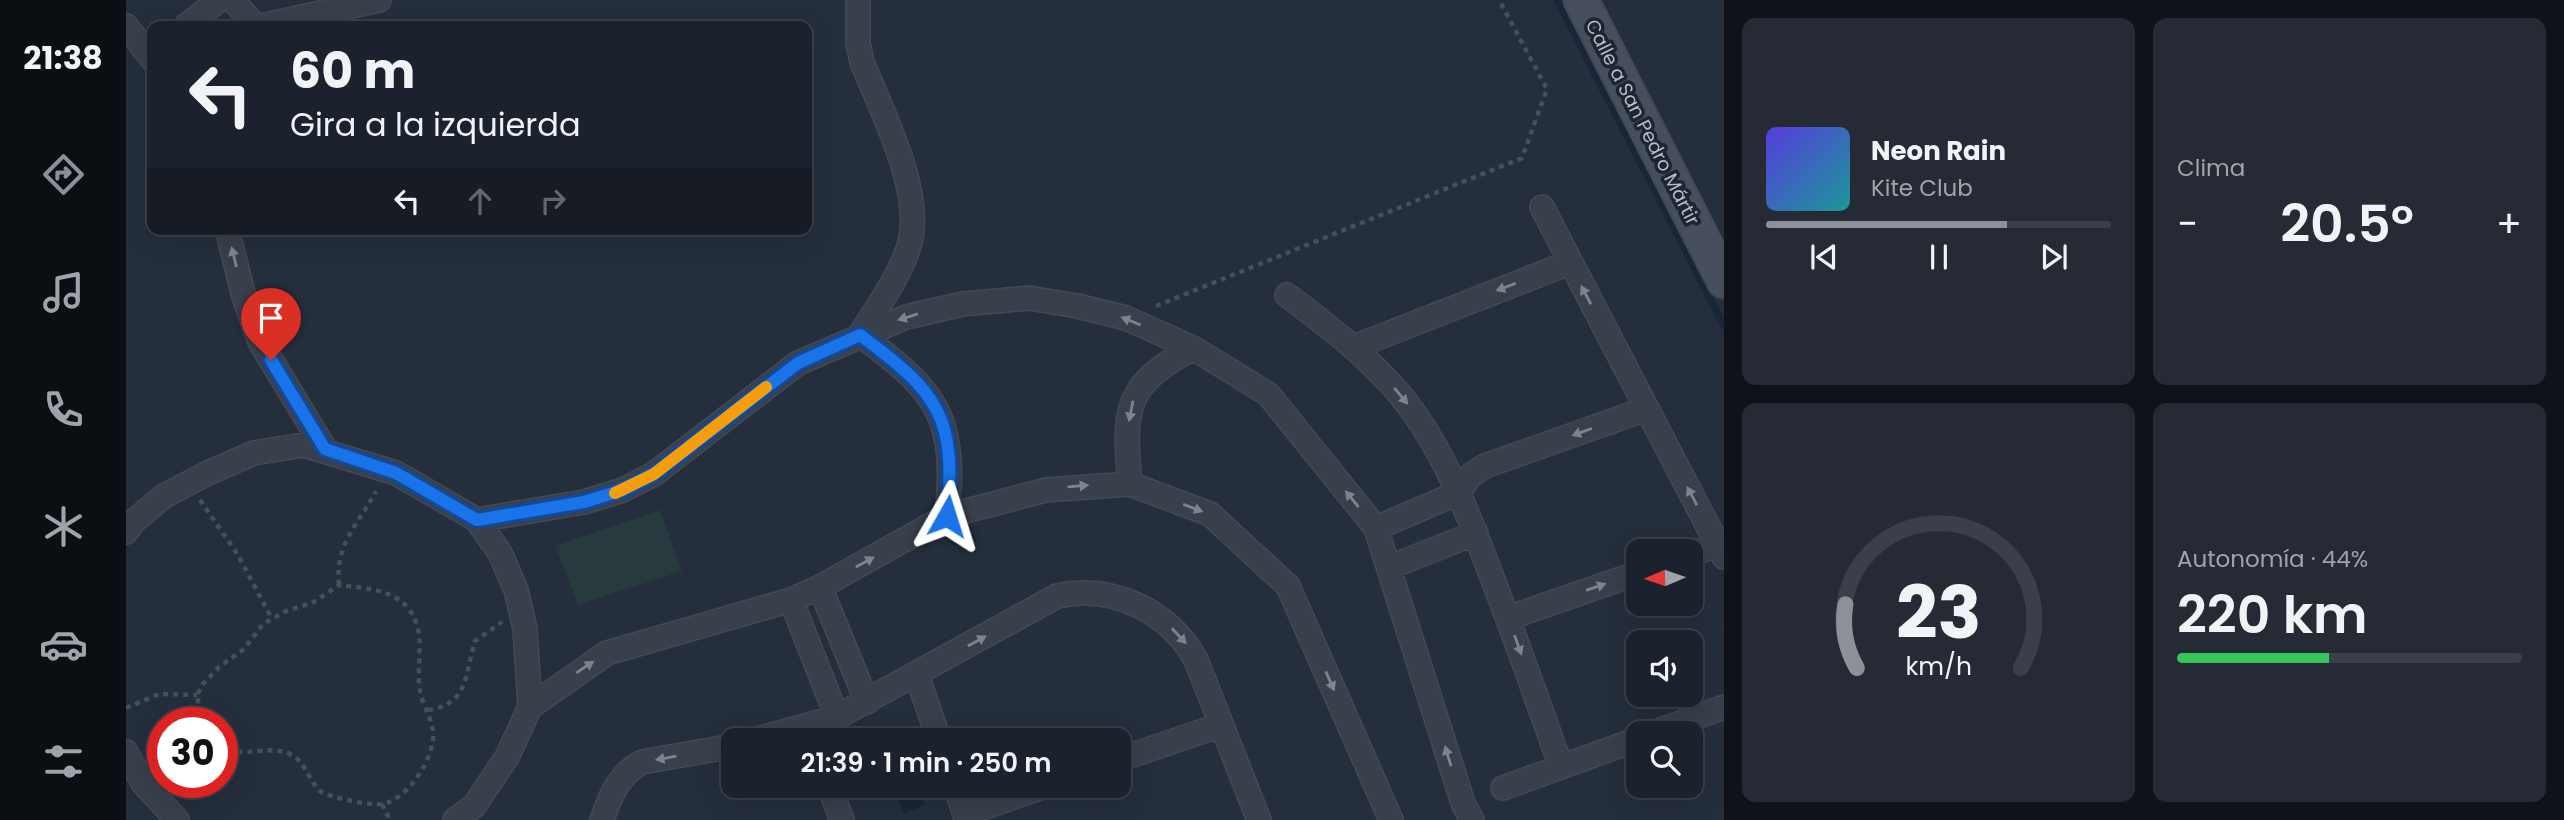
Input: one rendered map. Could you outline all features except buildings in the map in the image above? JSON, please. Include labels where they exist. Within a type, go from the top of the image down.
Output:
[{"type":"main road","name":"Calle a San Pedro Mártir","points":[[1581,0],[1724,281]]},
{"type":"street","points":[[192,21],[219,0]]},
{"type":"street","points":[[233,0],[251,21]]},
{"type":"street","points":[[271,21],[295,9],[379,0]]},
{"type":"street","points":[[858,0],[858,43],[862,62],[912,195],[913,218],[909,244],[899,270],[860,335]]},
{"type":"street","points":[[126,26],[147,51]]},
{"type":"street","points":[[1542,206],[1721,551],[1703,553]]},
{"type":"street","points":[[228,235],[244,297],[260,342],[325,449]]},
{"type":"street","points":[[1354,346],[1569,262]]},
{"type":"street","points":[[1287,295],[1354,346],[1402,396],[1420,422],[1476,533],[1561,767]]},
{"type":"street","points":[[477,520],[584,502],[623,490],[654,474],[798,363],[906,317],[962,304],[1029,298],[1126,318],[1193,348],[1268,394],[1376,528],[1463,803],[1472,820]]},
{"type":"street","points":[[860,335],[920,383],[936,407],[945,428],[952,471],[947,516]]},
{"type":"street","points":[[1130,484],[1128,434],[1131,407],[1137,390],[1147,377],[1167,362],[1193,348]]},
{"type":"street","points":[[1376,528],[1458,493],[1471,475],[1485,466],[1646,409]]},
{"type":"street","points":[[126,532],[133,522],[164,496],[188,484],[254,453],[304,445],[325,449],[387,470],[477,520],[500,553],[516,590],[525,629],[530,707],[477,813],[455,820]]},
{"type":"street","points":[[530,707],[607,653],[791,600],[820,587],[947,516],[1046,490],[1130,484],[1210,514],[1287,586],[1391,820]]},
{"type":"street","points":[[1390,567],[1476,533]]},
{"type":"street","points":[[1508,618],[1626,577]]},
{"type":"street","points":[[820,587],[867,702]]},
{"type":"street","points":[[819,728],[1057,596],[1077,592],[1097,593],[1145,608],[1175,630],[1196,660],[1259,820]]},
{"type":"street","points":[[791,600],[836,718]]},
{"type":"street","points":[[917,675],[935,728]]},
{"type":"street","points":[[1686,721],[1724,707]]},
{"type":"street","points":[[1131,756],[1221,725]]},
{"type":"street","points":[[1503,788],[1626,743]]},
{"type":"street","points":[[602,820],[619,781],[630,768],[642,762],[721,748]]},
{"type":"street","points":[[126,752],[143,783],[177,820]]},
{"type":"street","points":[[834,798],[842,820]]},
{"type":"street","points":[[959,798],[966,817],[1014,798]]},
{"type":"path","points":[[1126,318],[1522,158],[1547,89],[1499,0]]},
{"type":"path","points":[[339,585],[337,566],[342,546],[387,470]]},
{"type":"path","points":[[188,484],[238,555],[272,620]]},
{"type":"path","points":[[199,707],[197,695],[203,684],[219,667],[244,649],[263,624],[314,601],[339,585],[395,596],[409,609],[419,634],[420,692],[428,710],[433,733],[431,752],[419,775],[403,793],[382,804],[337,799],[320,791],[294,756],[272,750],[238,751]]},
{"type":"path","points":[[428,710],[443,708],[458,695],[467,680],[475,641],[521,611]]},
{"type":"path","points":[[126,708],[159,694],[197,695]]},
{"type":"path","points":[[382,804],[390,820]]},
{"type":"shaded area","points":[[660,510],[682,571],[578,605],[555,546]]},
{"type":"water","points":[[898,798],[922,798],[925,805],[904,814]]},
{"type":"waterway","points":[[1557,0],[1724,326]]},
{"type":"slow traffic","points":[[615,493],[654,474],[766,387]]},
{"type":"route","points":[[271,360],[325,449],[396,473],[477,520],[584,502],[623,490],[654,474],[798,363],[860,335],[920,383],[936,407],[945,428],[952,471],[947,516]]}]
